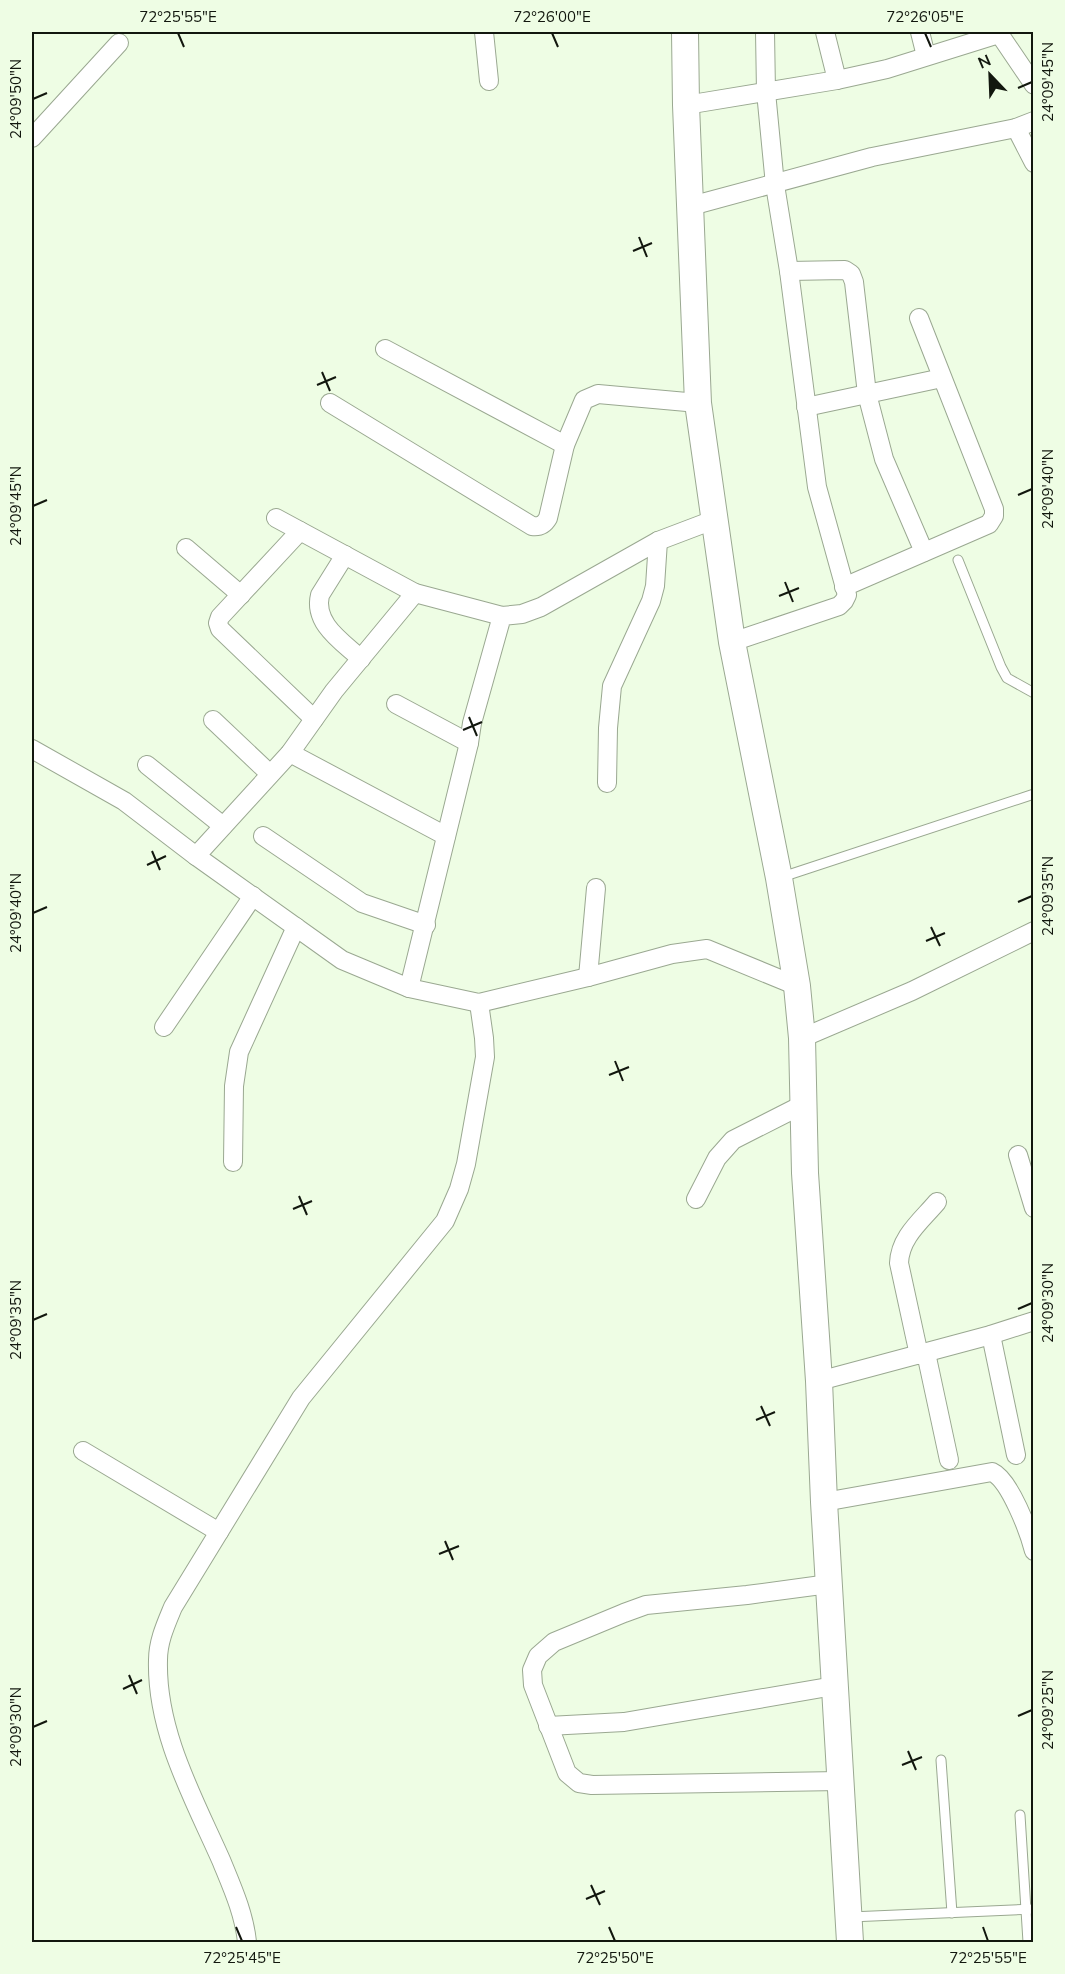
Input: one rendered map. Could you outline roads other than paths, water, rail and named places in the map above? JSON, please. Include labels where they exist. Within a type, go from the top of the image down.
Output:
[{"type":"main road","points":[[685,32],[698,403],[732,642],[779,878],[797,986],[802,1038],[802,1105],[850,1942]]},
{"type":"street","points":[[484,32],[489,81]]},
{"type":"street","points":[[732,642],[839,606],[847,595],[817,488],[789,271],[775,185],[766,92],[765,32]]},
{"type":"street","points":[[825,32],[837,80]]},
{"type":"street","points":[[920,32],[926,56]]},
{"type":"street","points":[[686,105],[837,80],[887,69],[999,33],[1034,85]]},
{"type":"street","points":[[32,138],[119,43]]},
{"type":"street","points":[[691,206],[872,158],[1016,128],[1034,121]]},
{"type":"street","points":[[1016,128],[1034,163]]},
{"type":"street","points":[[789,271],[844,270],[851,274],[854,282],[867,394],[884,459],[924,552]]},
{"type":"street","points":[[844,587],[989,524],[994,516],[994,509],[919,318]]},
{"type":"street","points":[[385,349],[566,445]]},
{"type":"street","points":[[806,407],[942,378]]},
{"type":"street","points":[[330,403],[532,526],[542,526],[548,518],[566,445],[582,405],[589,397],[598,394],[698,403]]},
{"type":"street","points":[[276,518],[415,593],[502,616],[522,614],[542,607],[658,541],[716,519]]},
{"type":"street","points":[[300,531],[220,617],[218,623],[220,629],[314,718]]},
{"type":"street","points":[[607,783],[608,728],[612,686],[651,601],[655,586],[658,541]]},
{"type":"street","points":[[186,548],[241,595]]},
{"type":"street","points":[[345,555],[320,595],[319,603],[325,626],[361,659]]},
{"type":"street","points":[[196,856],[290,753],[334,691],[415,593]]},
{"type":"street","points":[[409,988],[426,925],[472,723],[502,616]]},
{"type":"street","points":[[396,704],[469,743]]},
{"type":"street","points":[[213,720],[270,774]]},
{"type":"street","points":[[32,750],[124,801],[196,856],[342,960],[409,988],[479,1003],[672,954],[707,949],[797,986]]},
{"type":"street","points":[[290,753],[446,836]]},
{"type":"street","points":[[147,765],[223,826]]},
{"type":"street","points":[[263,836],[362,903],[426,925]]},
{"type":"street","points":[[588,977],[596,888]]},
{"type":"street","points":[[164,1027],[253,896]]},
{"type":"street","points":[[233,1162],[234,1086],[239,1052],[296,927]]},
{"type":"street","points":[[802,1038],[912,991],[1034,931]]},
{"type":"street","points":[[247,1942],[238,1900],[178,1762],[162,1709],[158,1659],[163,1631],[173,1607],[301,1398],[445,1221],[459,1189],[466,1164],[485,1057],[479,1003]]},
{"type":"street","points":[[696,1199],[717,1158],[733,1140],[802,1105]]},
{"type":"street","points":[[1018,1155],[1034,1208]]},
{"type":"street","points":[[937,1202],[903,1241],[899,1251],[899,1263],[949,1460]]},
{"type":"street","points":[[819,1381],[991,1335],[1034,1321]]},
{"type":"street","points":[[991,1335],[1016,1455]]},
{"type":"street","points":[[83,1451],[219,1532]]},
{"type":"street","points":[[824,1502],[992,1472],[1000,1477],[1025,1522],[1034,1551]]},
{"type":"street","points":[[829,1584],[646,1605],[554,1642],[538,1656],[532,1670],[533,1685],[567,1773],[579,1783],[592,1785],[840,1781]]},
{"type":"street","points":[[549,1726],[624,1722],[834,1686]]},
{"type":"lane","points":[[958,560],[1007,678],[1034,693]]},
{"type":"lane","points":[[779,878],[1034,794]]},
{"type":"lane","points":[[941,1760],[952,1913]]},
{"type":"lane","points":[[1020,1815],[1030,1909],[1028,1942]]},
{"type":"lane","points":[[848,1917],[1030,1909]]}]
